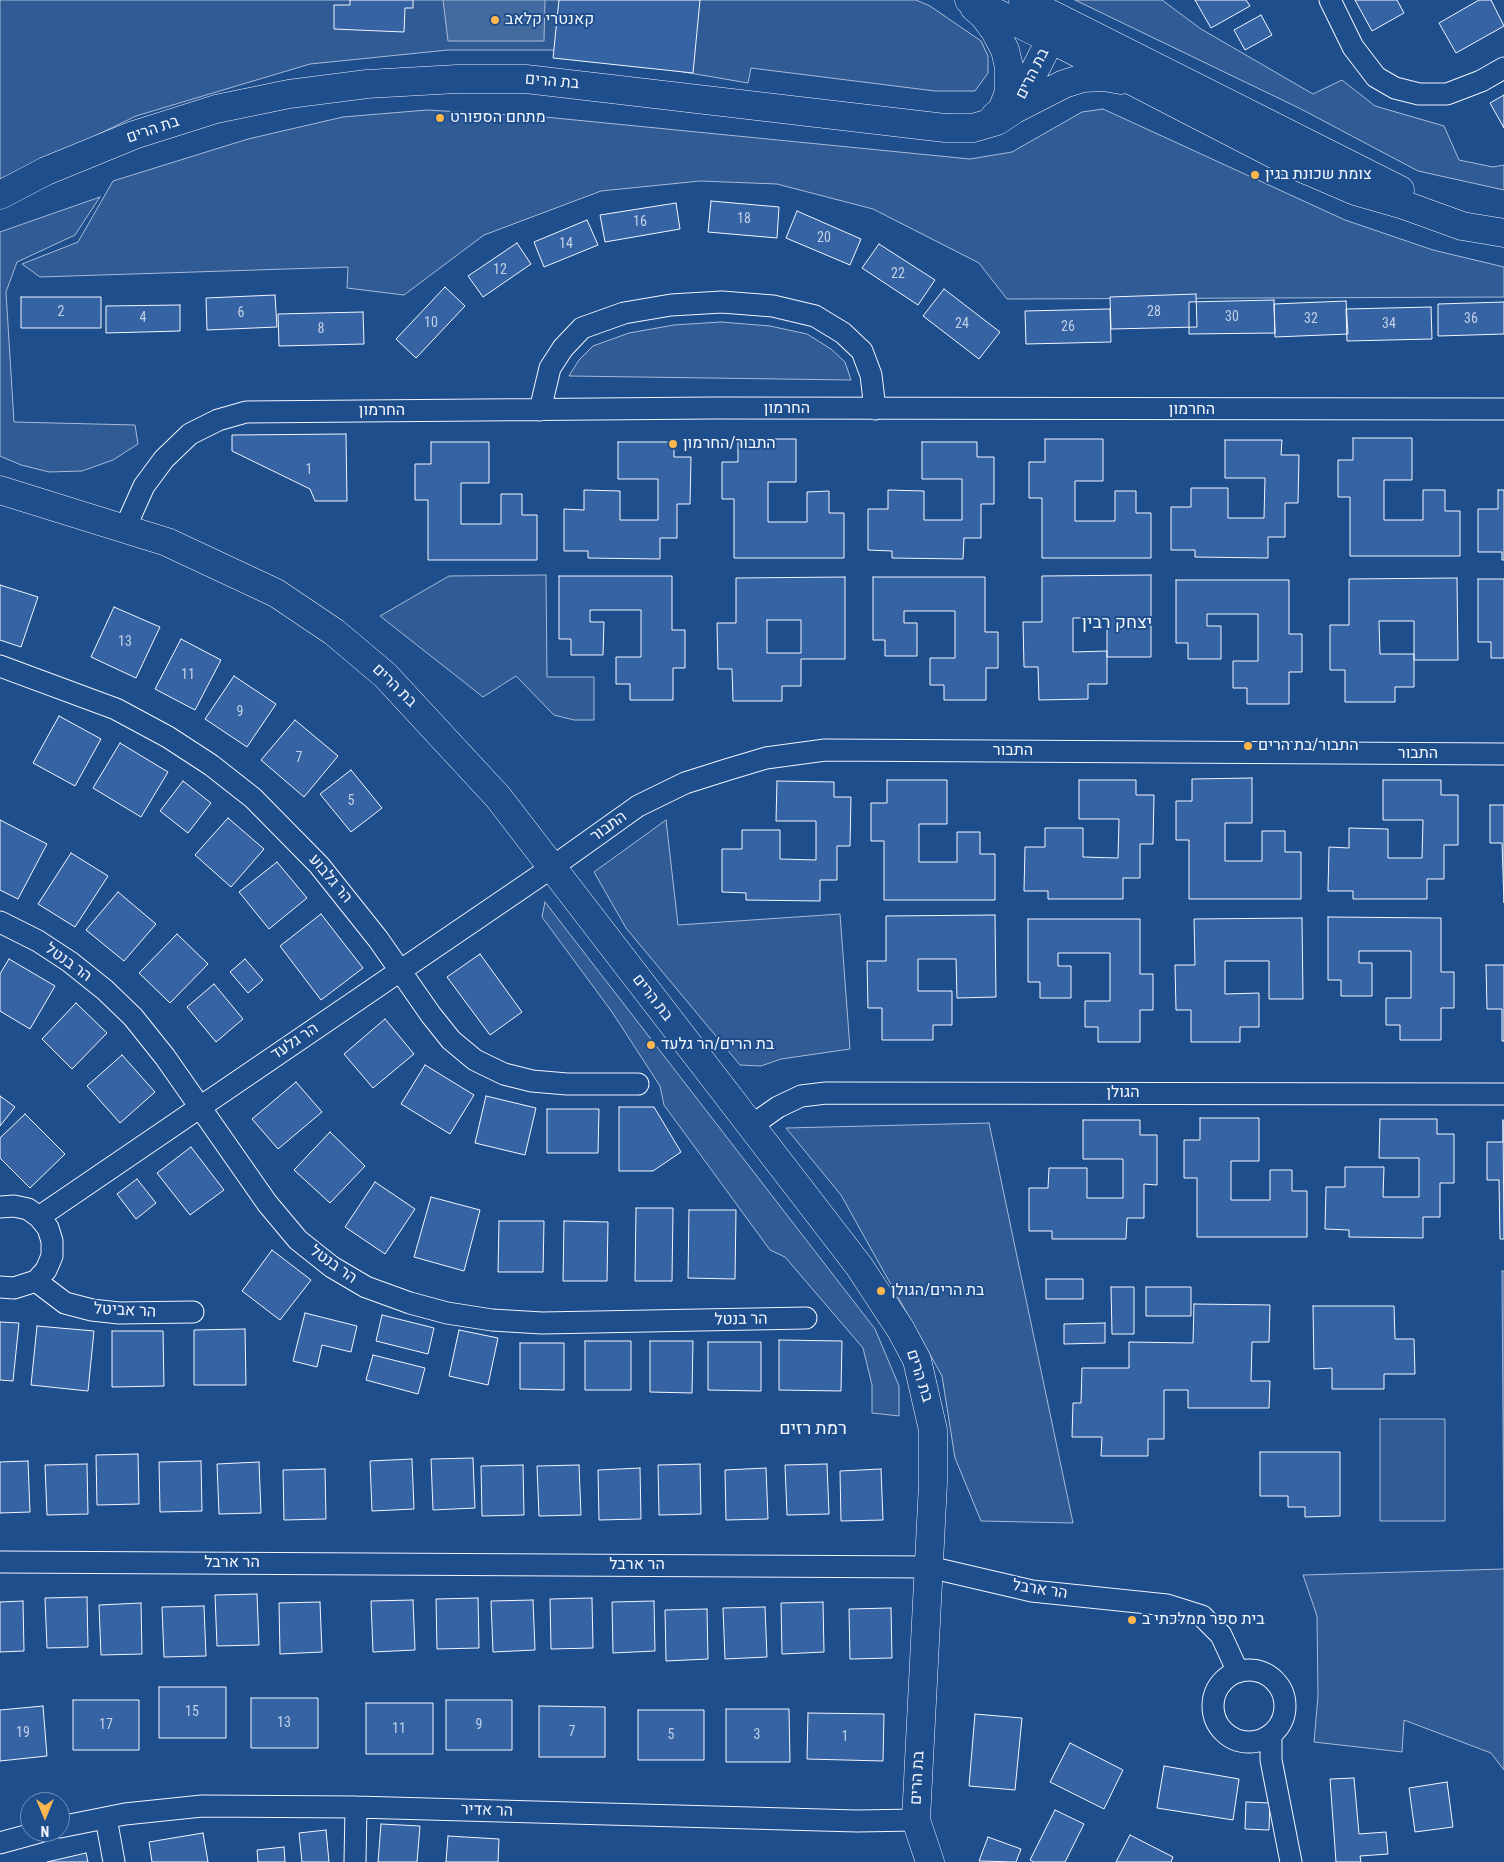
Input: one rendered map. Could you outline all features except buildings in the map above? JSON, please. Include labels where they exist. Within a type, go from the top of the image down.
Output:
[{"type":"street","points":[[965,0],[984,16],[995,31],[1005,50],[1009,67],[1009,92],[1002,110],[984,125]]},
{"type":"street","points":[[970,0],[1056,29],[1411,195],[1462,226]]},
{"type":"street","points":[[1023,0],[1056,29],[1136,82],[1299,167],[1355,191],[1404,205],[1462,226],[1504,233]]},
{"type":"street","points":[[1330,0],[1352,47],[1376,77],[1395,88],[1420,94],[1447,94],[1480,81],[1504,68]]},
{"type":"street","name":"בת הרים","points":[[0,195],[46,172],[134,135],[216,109],[289,94],[367,84],[457,79],[526,79],[945,128],[973,128],[997,121],[1015,109],[1056,29]]},
{"type":"street","points":[[1015,109],[1064,84],[1082,78],[1104,77],[1136,82]]},
{"type":"street","points":[[540,410],[550,368],[563,348],[582,328],[624,313],[671,305],[722,302],[773,306],[815,316],[843,332],[862,351],[871,375],[875,409]]},
{"type":"street","name":"החרמון","points":[[125,528],[144,486],[164,458],[190,434],[218,420],[246,412],[1504,409]]},
{"type":"street","name":"בת הרים","points":[[0,490],[167,542],[276,593],[334,632],[385,675],[432,722],[498,797],[859,1266],[901,1330],[917,1360],[934,1430],[934,1483],[916,1820]]},
{"type":"street","name":"הר גלבוע","points":[[0,666],[116,709],[168,737],[211,764],[253,798],[320,865],[378,939],[399,972],[451,1040],[475,1060],[504,1074],[532,1081],[567,1084],[638,1084]]},
{"type":"street","name":"התבור","points":[[551,868],[638,806],[685,783],[766,758],[825,750],[1504,754]]},
{"type":"street","name":"הר גלעד","points":[[39,1217],[551,868]]},
{"type":"street","name":"הר בנטל","points":[[0,922],[38,941],[70,962],[105,990],[139,1023],[267,1203],[298,1240],[332,1267],[366,1287],[410,1303],[456,1315],[492,1320],[542,1323],[806,1318]]},
{"type":"street","name":"הגולן","points":[[751,1126],[778,1107],[801,1096],[826,1093],[1504,1094]]},
{"type":"street","points":[[0,1207],[14,1206],[28,1209],[39,1217],[48,1228],[52,1241],[52,1256],[46,1270],[36,1281],[14,1288],[0,1287]]},
{"type":"street","name":"הר אביטל","points":[[36,1281],[65,1302],[92,1310],[119,1313],[193,1312]]},
{"type":"street","name":"הר ארבל","points":[[0,1562],[929,1567],[1032,1591],[1167,1605],[1202,1616],[1221,1636],[1238,1672]]},
{"type":"street","points":[[1250,1670],[1262,1672],[1273,1679],[1284,1694],[1286,1707],[1283,1719],[1271,1735],[1259,1741],[1247,1742],[1228,1735],[1219,1726],[1214,1714],[1215,1693],[1222,1682],[1238,1672],[1250,1670]]},
{"type":"street","points":[[1271,1735],[1271,1760],[1291,1862]]},
{"type":"street","name":"הר אדיר","points":[[70,1825],[106,1818],[202,1806],[356,1807],[857,1821],[916,1820]]},
{"type":"street","points":[[356,1807],[356,1862]]},
{"type":"street","points":[[106,1818],[114,1862]]},
{"type":"street","points":[[916,1820],[930,1862]]},
{"type":"street","points":[[0,1843],[20,1838]]},
{"type":"shaded area","points":[[0,0],[916,0],[930,6],[981,41],[988,56],[988,73],[975,91],[935,91],[751,68],[748,83],[556,50],[448,50],[310,64],[136,116],[0,182]]},
{"type":"shaded area","name":"קאנטרי קלאב","points":[[443,0],[545,0],[544,41],[448,41]]},
{"type":"shaded area","points":[[1075,0],[1162,0],[1201,29],[1313,94],[1342,80],[1375,106],[1444,126],[1459,160],[1493,167],[1504,165],[1504,190],[1418,171],[1301,109]]},
{"type":"shaded area","points":[[1103,109],[1345,220],[1433,250],[1504,267],[1504,297],[1007,299],[979,263],[873,209],[777,184],[700,181],[601,191],[484,235],[404,295],[347,288],[348,267],[40,277],[22,264],[78,242],[113,181],[248,139],[343,117],[427,110],[545,117],[970,159],[1012,152],[1082,112]]},
{"type":"shaded area","points":[[100,197],[75,235],[17,262],[6,292],[14,422],[135,425],[138,444],[113,460],[82,471],[49,472],[21,465],[0,456],[0,232]]},
{"type":"shaded area","points":[[721,322],[770,326],[807,334],[831,349],[845,362],[851,380],[569,376],[579,360],[593,346],[629,333],[674,325]]},
{"type":"shaded area","points":[[546,575],[547,677],[594,677],[594,720],[574,720],[554,715],[516,676],[483,697],[380,616],[449,576]]},
{"type":"shaded area","points":[[666,820],[678,925],[840,914],[850,1049],[781,1059],[761,1066],[740,1065],[626,928],[594,872]]},
{"type":"shaded area","points":[[545,902],[875,1329],[899,1386],[899,1416],[872,1413],[872,1385],[863,1348],[785,1257],[770,1250],[664,1105],[660,1086],[612,1012],[542,917]]},
{"type":"shaded area","points":[[989,1123],[1073,1523],[981,1521],[955,1458],[942,1376],[841,1195],[786,1128]]},
{"type":"shaded area","points":[[1502,1271],[1504,1271],[1504,1569]]},
{"type":"shaded area","points":[[1380,1419],[1445,1419],[1445,1521],[1380,1521]]},
{"type":"shaded area","points":[[1504,1569],[1504,1770],[1491,1753],[1404,1720],[1402,1752],[1314,1742],[1318,1696],[1317,1616],[1303,1575]]},
{"type":"place","name":"קאנטרי קלאב","points":[[495,20]]},
{"type":"place","name":"מתחם הספורט","points":[[440,118]]},
{"type":"place","name":"צומת שכונת בגין","points":[[1255,175]]},
{"type":"place","name":"התבור/החרמון","points":[[673,444]]},
{"type":"place","name":"התבור/בת הרים","points":[[1248,746]]},
{"type":"place","name":"בת הרים/הר גלעד","points":[[651,1045]]},
{"type":"place","name":"בת הרים/הגולן","points":[[881,1291]]},
{"type":"place","name":"בית ספר ממלכתי ב","points":[[1132,1620]]},
{"type":"district","name":"יצחק רבין","points":[[1117,623]]},
{"type":"district","name":"רמת רזים","points":[[813,1429]]}]
